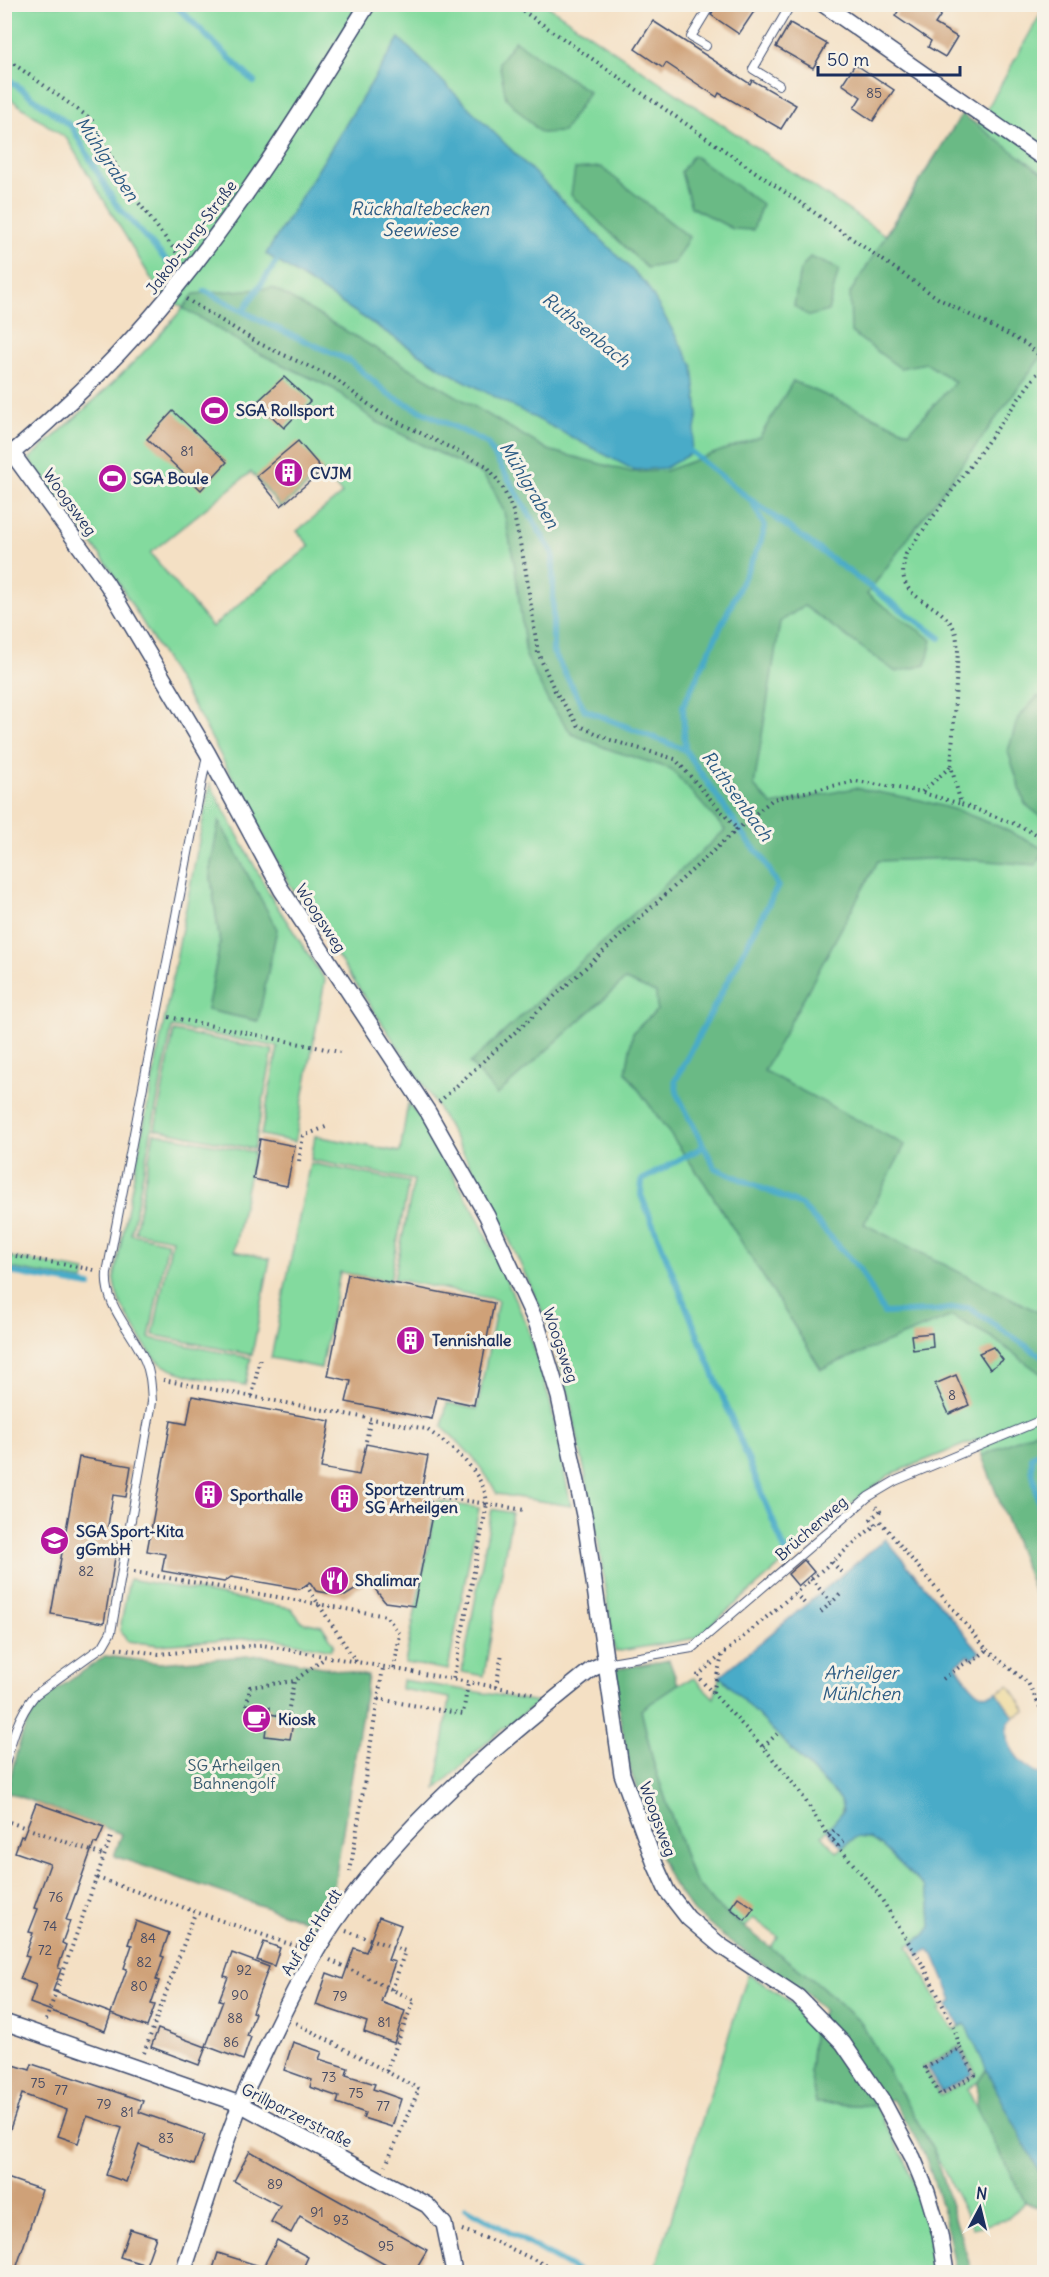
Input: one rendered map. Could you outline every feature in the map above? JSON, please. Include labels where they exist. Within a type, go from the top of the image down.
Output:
[{"type":"street","name":"Jakob-Jung-Straße","points":[[8,456],[95,379],[147,324],[174,291],[249,189],[303,109],[368,4]]},
{"type":"street","points":[[823,4],[1039,155]]},
{"type":"street","name":"Woogsweg","points":[[8,456],[102,576],[207,753],[281,889],[428,1112],[487,1216],[537,1324],[559,1397],[585,1520],[622,1774],[655,1864],[667,1891],[688,1918],[721,1946],[798,1997],[843,2043],[882,2100],[913,2158],[937,2224],[946,2272]]},
{"type":"street","name":"Auf der Hardt","points":[[183,2272],[240,2104],[282,2016],[332,1926],[396,1845],[444,1795],[503,1740],[592,1669],[605,1663]]},
{"type":"street","name":"Grillparzerstraße","points":[[4,2022],[240,2104],[427,2205],[444,2224]]},
{"type":"street","points":[[444,2224],[454,2272]]},
{"type":"lane","points":[[706,46],[691,37],[711,4]]},
{"type":"lane","points":[[779,85],[753,69],[791,4]]},
{"type":"lane","points":[[4,1769],[14,1729],[27,1705],[35,1695],[103,1646],[111,1632],[152,1402],[151,1378],[145,1360],[112,1303],[108,1290],[107,1273],[207,753]]},
{"type":"lane","name":"Brücherweg","points":[[605,1663],[692,1648],[868,1497],[895,1481],[1044,1419]]},
{"type":"path","points":[[513,4],[939,300],[1026,344],[1044,359]]},
{"type":"path","points":[[4,57],[91,119],[129,190],[175,252],[191,268]]},
{"type":"path","points":[[174,291],[260,344],[334,378],[380,412],[487,466],[502,486],[513,511],[525,566],[538,653],[555,692],[578,725],[610,740],[675,759],[737,829]]},
{"type":"path","points":[[961,804],[951,766],[958,650],[955,631],[942,615],[915,594],[903,581],[902,569],[906,554],[1044,364]]},
{"type":"path","points":[[922,792],[951,766]]},
{"type":"path","points":[[737,829],[732,834],[773,798],[856,781],[922,792],[1015,824],[1044,838]]},
{"type":"path","points":[[428,1112],[737,829]]},
{"type":"path","points":[[157,1015],[340,1052]]},
{"type":"path","points":[[299,1161],[303,1136],[326,1126]]},
{"type":"path","points":[[4,1254],[107,1273]]},
{"type":"path","points":[[252,1396],[260,1358]]},
{"type":"path","points":[[151,1378],[426,1429],[452,1446],[480,1480],[487,1497],[453,1680]]},
{"type":"path","points":[[366,1441],[371,1418]]},
{"type":"path","points":[[430,1495],[525,1510]]},
{"type":"path","points":[[873,1517],[870,1519],[876,1525]]},
{"type":"path","points":[[960,2048],[925,2068],[940,2095],[975,2074],[960,2048],[955,2030],[925,1965],[877,1892],[828,1835],[800,1792],[763,1747],[697,1676],[880,1521],[987,1650],[1028,1683],[1044,1715]]},
{"type":"path","points":[[832,1562],[843,1574]]},
{"type":"path","points":[[122,1570],[386,1616],[400,1634],[394,1670]]},
{"type":"path","points":[[812,1579],[831,1602]]},
{"type":"path","points":[[306,1585],[357,1664]]},
{"type":"path","points":[[820,1612],[843,1592]]},
{"type":"path","points":[[795,1593],[806,1605]]},
{"type":"path","points":[[103,1646],[159,1654],[262,1646],[556,1697]]},
{"type":"path","points":[[943,1679],[969,1660],[971,1663],[987,1650]]},
{"type":"path","points":[[496,1688],[502,1653]]},
{"type":"path","points":[[713,1693],[722,1655]]},
{"type":"path","points":[[246,1711],[250,1687],[294,1681],[326,1658]]},
{"type":"path","points":[[350,1874],[383,1668]]},
{"type":"path","points":[[288,1713],[294,1681]]},
{"type":"path","points":[[378,1699],[463,1714],[468,1683]]},
{"type":"path","points":[[763,1747],[777,1734]]},
{"type":"path","points":[[4,1820],[105,1856]]},
{"type":"path","points":[[828,1835],[836,1828]]},
{"type":"path","points":[[41,2034],[112,1834]]},
{"type":"path","points":[[833,1840],[840,1834]]},
{"type":"path","points":[[838,1846],[845,1840]]},
{"type":"path","points":[[97,1878],[316,1953],[414,2000],[386,2072]]},
{"type":"path","points":[[139,2068],[195,1913]]},
{"type":"path","points":[[332,1926],[405,1951],[392,1990]]},
{"type":"path","points":[[282,2016],[420,2089],[380,2179]]},
{"type":"path","points":[[444,2224],[499,2243],[560,2272]]},
{"type":"green space","points":[[5,5],[546,5],[885,235],[962,114],[978,125],[1044,8],[1044,1617],[976,1440],[891,1474],[862,1495],[696,1638],[615,1652],[595,1521],[569,1396],[546,1320],[497,1213],[432,1098],[291,887],[200,717],[109,567],[29,459],[128,368],[183,308],[158,290],[67,139],[5,95]],"holes":[[[251,472],[281,508],[324,472],[342,494],[297,531],[310,546],[212,627],[150,553]]]},
{"type":"green space","points":[[515,41],[589,92],[563,132],[541,133],[506,98],[499,62]]},
{"type":"green space","points":[[962,114],[1044,174],[1044,353],[867,594],[932,640],[926,665],[896,672],[804,606],[780,622],[754,786],[772,805],[855,788],[920,800],[959,811],[1000,827],[1044,849],[1036,865],[953,858],[878,861],[764,1071],[905,1145],[864,1224],[1044,1315],[1044,1376],[991,1337],[952,1316],[821,1369],[704,1182],[626,1072],[633,1032],[657,1010],[656,993],[625,980],[497,1095],[470,1063],[725,830],[671,769],[608,749],[572,734],[549,703],[526,656],[515,567],[504,512],[483,475],[375,421],[334,389],[258,353],[183,308],[194,294],[273,288],[548,450],[631,472],[665,471],[760,437],[793,381],[909,432],[955,382],[926,363],[900,368],[851,332],[850,293]]},
{"type":"green space","points":[[693,155],[762,204],[753,230],[733,229],[691,207],[681,172]]},
{"type":"green space","points":[[601,167],[689,237],[674,263],[647,268],[571,195],[575,169]]},
{"type":"green space","points":[[810,257],[839,269],[828,311],[809,316],[794,306],[800,270]]},
{"type":"green space","points":[[1038,696],[1044,701],[1044,819],[1025,804],[1008,751],[1018,718]]},
{"type":"green space","points":[[210,784],[273,900],[325,980],[295,1142],[261,1135],[278,1047],[172,1027],[131,1234],[168,1242],[149,1338],[251,1358],[245,1385],[186,1375],[157,1360],[146,1347],[122,1307],[114,1279]],"holes":[[[219,822],[257,1021],[207,1010],[220,944],[210,870]]]},
{"type":"green space","points":[[219,821],[277,929],[258,1021],[207,1010],[220,944],[210,870]]},
{"type":"green space","points":[[174,1031],[273,1050],[254,1149],[155,1129]]},
{"type":"green space","points":[[408,1103],[419,1116],[479,1220],[528,1328],[550,1401],[571,1506],[497,1494],[473,1458],[442,1427],[447,1403],[477,1409],[498,1300],[394,1279],[414,1180],[311,1160],[315,1136],[400,1152]]},
{"type":"green space","points":[[154,1133],[254,1152],[234,1251],[270,1259],[252,1355],[153,1335],[172,1239],[135,1232]]},
{"type":"green space","points":[[310,1163],[409,1182],[390,1281],[340,1272],[321,1368],[271,1358]]},
{"type":"green space","points":[[5,1256],[86,1271],[83,1281],[5,1267]]},
{"type":"green space","points":[[1044,1427],[1044,1617],[982,1456]]},
{"type":"green space","points":[[437,1501],[479,1508],[448,1670],[405,1663]]},
{"type":"green space","points":[[492,1509],[512,1513],[484,1676],[462,1672]]},
{"type":"green space","points":[[129,1579],[291,1608],[302,1622],[322,1626],[334,1644],[332,1650],[266,1637],[159,1645],[127,1641],[120,1630]]},
{"type":"green space","name":"SG Arheilgen Bahnengolf","points":[[261,1655],[368,1676],[332,1899],[315,1924],[114,1856],[122,1834],[7,1792],[23,1732],[42,1700],[105,1656],[159,1663]]},
{"type":"green space","points":[[669,1660],[678,1684],[641,1710],[654,1765],[692,1877],[714,1904],[821,1986],[861,2023],[933,2149],[972,2272],[956,2272],[943,2213],[930,2169],[917,2141],[892,2099],[876,2106],[816,2103],[810,2072],[814,2023],[824,2011],[810,1996],[724,1937],[693,1911],[666,1872],[630,1770],[612,1677],[613,1672],[617,1669]]},
{"type":"green space","points":[[720,1676],[841,1800],[840,1816],[835,1824],[822,1835],[837,1852],[856,1837],[869,1838],[882,1846],[924,1887],[930,1901],[931,1927],[925,1935],[908,1946],[942,2009],[939,2011],[954,2030],[965,2023],[987,2068],[978,2082],[967,2089],[1025,2202],[1005,2220],[973,2228],[933,2149],[861,2023],[821,1986],[770,1948],[778,1937],[753,1918],[745,1928],[714,1904],[692,1877],[654,1765],[641,1710],[678,1684],[694,1678],[714,1698]],"holes":[[[960,2046],[977,2075],[940,2096],[923,2067]]]},
{"type":"green space","points":[[402,1680],[539,1702],[496,1734],[436,1789],[450,1698],[401,1689]]},
{"type":"green space","points":[[748,1974],[793,2003],[814,2023],[810,2072],[816,2103],[876,2106],[906,2162],[930,2233],[937,2272],[652,2272],[658,2260]]},
{"type":"green space","points":[[987,2068],[1044,2181],[1044,2211],[1025,2202],[977,2109],[978,2082]]},
{"type":"sand","points":[[1009,1685],[1026,1711],[1014,1717],[997,1692]]},
{"type":"water","name":"Rückhaltebecken Seewiese","points":[[399,38],[646,284],[693,366],[698,414],[690,454],[665,468],[634,470],[444,370],[266,254]]},
{"type":"water","name":"Arheilger Mühlchen","points":[[885,1539],[980,1652],[972,1658],[969,1655],[956,1665],[968,1683],[978,1692],[990,1695],[997,1692],[1014,1717],[1007,1728],[1011,1747],[1025,1766],[1044,1775],[1044,2181],[965,2024],[960,2026],[948,2005],[953,2000],[934,1955],[927,1950],[919,1956],[912,1944],[925,1935],[931,1927],[930,1901],[924,1887],[882,1846],[869,1838],[856,1837],[842,1847],[827,1830],[843,1811],[841,1800],[720,1676]]},
{"type":"water","points":[[959,2049],[973,2074],[941,2092],[927,2068]]},
{"type":"building","points":[[717,4],[759,4],[739,34],[711,15]]},
{"type":"building","points":[[903,4],[948,4],[935,24],[957,37],[945,57],[928,47],[931,41],[895,16]]},
{"type":"building","points":[[653,21],[750,84],[752,80],[796,105],[781,129],[719,93],[717,97],[666,63],[663,68],[635,49]]},
{"type":"building","points":[[790,23],[827,44],[813,68],[776,47]]},
{"type":"building","points":[[855,64],[894,90],[873,121],[854,108],[861,97],[842,84]]},
{"type":"building","points":[[284,377],[310,401],[284,428],[257,402]]},
{"type":"building","name":"SGA Rollsport","points":[[173,411],[227,462],[201,490],[147,439]]},
{"type":"building","name":"CVJM","points":[[298,441],[323,470],[281,506],[256,476]]},
{"type":"building","points":[[260,1139],[295,1146],[287,1186],[253,1179]]},
{"type":"building","name":"Tennishalle","points":[[348,1274],[494,1303],[474,1405],[437,1397],[432,1419],[346,1402],[351,1381],[328,1376]]},
{"type":"building","points":[[932,1333],[933,1347],[913,1350],[911,1335]]},
{"type":"building","points":[[993,1347],[1003,1360],[990,1369],[979,1353]]},
{"type":"building","points":[[956,1375],[969,1405],[949,1414],[935,1384]]},
{"type":"building","name":"Sportzentrum SG Arheilgen","points":[[192,1396],[330,1421],[321,1468],[359,1475],[366,1444],[428,1456],[421,1491],[434,1505],[414,1606],[385,1602],[369,1581],[345,1596],[316,1591],[310,1582],[300,1589],[231,1577],[224,1582],[162,1571],[165,1554],[147,1551],[171,1421],[187,1424]]},
{"type":"building","points":[[79,1457],[131,1466],[126,1497],[113,1495],[108,1526],[120,1528],[104,1623],[51,1614]]},
{"type":"building","points":[[804,1560],[814,1572],[798,1586],[788,1574]]},
{"type":"building","points":[[252,1705],[270,1707],[270,1714],[294,1718],[290,1739],[265,1736],[266,1728],[249,1725]]},
{"type":"building","points":[[36,1803],[104,1827],[97,1844],[94,1843],[66,1920],[70,1921],[62,1943],[66,1945],[53,1991],[111,2013],[127,1969],[124,1968],[132,1945],[128,1944],[136,1921],[169,1933],[156,1980],[159,1981],[151,2004],[155,2005],[147,2027],[111,2014],[105,2031],[30,2003],[36,1985],[20,1979],[29,1957],[25,1956],[33,1933],[29,1932],[38,1909],[34,1908],[50,1864],[15,1852]]},
{"type":"building","points":[[738,1897],[754,1908],[745,1920],[730,1908]]},
{"type":"building","points":[[379,1917],[401,1925],[388,1960],[395,1962],[381,2002],[405,2011],[394,2043],[364,2032],[367,2022],[316,2005],[327,1973],[343,1979],[354,1948],[366,1952]]},
{"type":"building","points":[[264,1942],[280,1948],[274,1966],[257,1960]]},
{"type":"building","points":[[232,1953],[269,1967],[252,2012],[255,2013],[247,2036],[251,2037],[243,2060],[206,2046],[223,2001],[219,2000],[228,1977],[224,1976]]},
{"type":"building","points":[[158,2029],[206,2047],[199,2065],[151,2047]]},
{"type":"building","points":[[293,2042],[322,2052],[319,2059],[348,2068],[346,2075],[375,2084],[373,2089],[401,2099],[392,2127],[363,2118],[365,2113],[337,2103],[339,2097],[310,2087],[312,2080],[284,2070]]},
{"type":"building","points":[[4,2062],[30,2070],[32,2064],[143,2101],[139,2112],[205,2135],[194,2165],[139,2145],[126,2182],[106,2175],[122,2128],[87,2116],[78,2143],[58,2136],[67,2110],[22,2094],[7,2138],[4,2138]]},
{"type":"building","points":[[250,2151],[427,2250],[414,2272],[398,2272],[300,2216],[291,2233],[271,2222],[280,2206],[234,2181]]},
{"type":"building","points":[[4,2177],[42,2190],[15,2272],[4,2272]]},
{"type":"building","points":[[130,2229],[156,2237],[146,2265],[120,2257]]},
{"type":"building","points":[[277,2240],[308,2257],[301,2272],[283,2266],[281,2272],[212,2272],[218,2253],[263,2267]]},
{"type":"waterway","name":"Ruthsenbach","points":[[174,4],[254,82]]},
{"type":"waterway","name":"Mühlgraben","points":[[4,76],[72,127],[115,203],[174,269]]},
{"type":"waterway","points":[[243,311],[277,261]]},
{"type":"waterway","name":"Mühlgraben","points":[[205,291],[267,324],[350,361],[389,395],[487,443],[553,554],[553,652],[585,710],[685,750]]},
{"type":"waterway","name":"Ruthsenbach","points":[[685,447],[752,501],[765,527],[759,546],[683,706],[685,750],[747,840],[762,857],[778,886],[675,1081],[678,1096],[715,1168],[801,1205],[860,1269],[884,1313],[968,1307],[1044,1358]]},
{"type":"waterway","points":[[754,502],[940,638]]},
{"type":"waterway","points":[[703,1147],[642,1180],[641,1195],[788,1558]]},
{"type":"waterway","points":[[4,1271],[90,1286]]},
{"type":"waterway","name":"Ruthsenbach","points":[[1044,1450],[1032,1456],[1032,1469],[1044,1530]]},
{"type":"waterway","points":[[466,2208],[579,2272]]},
{"type":"place","name":"SGA Rollsport","points":[[215,410]]},
{"type":"place","name":"CVJM","points":[[289,473]]},
{"type":"place","name":"SGA Boule","points":[[112,478]]},
{"type":"place","name":"Tennishalle","points":[[411,1340]]},
{"type":"place","name":"Sporthalle","points":[[209,1495]]},
{"type":"place","name":"Sportzentrum SG Arheilgen","points":[[344,1498]]},
{"type":"place","name":"SGA Sport-Kita gGmbH","points":[[55,1540]]},
{"type":"place","name":"Shalimar","points":[[334,1580]]},
{"type":"place","name":"Kiosk","points":[[257,1719]]}]
